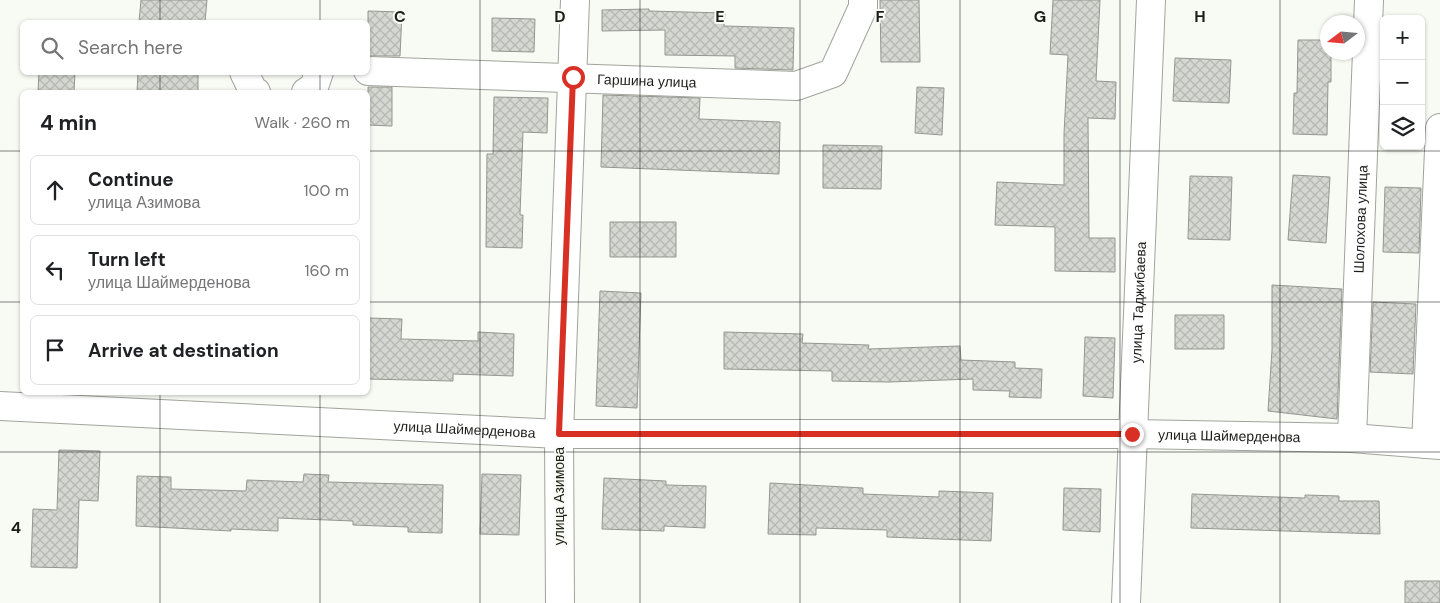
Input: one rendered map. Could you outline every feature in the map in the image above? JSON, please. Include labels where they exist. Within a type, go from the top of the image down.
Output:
[{"type":"street","name":"улица Азимова","points":[[560,603],[559,434],[575,0]]},
{"type":"street","name":"Гаршина улица","points":[[370,71],[796,86],[833,72],[863,7],[863,0]]},
{"type":"street","name":"улица Таджибаева","points":[[1126,603],[1151,0]]},
{"type":"street","name":"Шолохова улица","points":[[1352,438],[1369,0]]},
{"type":"street","points":[[246,75],[253,90]]},
{"type":"street","points":[[309,90],[314,86],[318,75]]},
{"type":"street","points":[[1433,444],[1440,128]]},
{"type":"street","name":"улица Шаймерденова","points":[[0,406],[559,434],[1132,434],[1352,438],[1433,444]]},
{"type":"building","points":[[141,0],[207,0],[205,20],[139,20]]},
{"type":"building","points":[[880,0],[919,0],[920,62],[881,62]]},
{"type":"building","points":[[1053,0],[1100,0],[1096,81],[1116,82],[1115,119],[1088,118],[1089,238],[1115,238],[1115,272],[1055,271],[1055,227],[995,225],[997,182],[1064,185],[1064,134],[1068,55],[1050,54]]},
{"type":"building","points":[[649,9],[649,11],[725,13],[724,26],[794,28],[793,70],[735,68],[735,56],[665,55],[665,30],[602,31],[602,10]]},
{"type":"building","points":[[368,11],[402,12],[400,56],[370,56],[370,20],[368,20]]},
{"type":"building","points":[[492,18],[535,19],[534,52],[492,51]]},
{"type":"building","points":[[1298,40],[1320,40],[1320,60],[1331,60],[1331,82],[1328,82],[1327,135],[1293,134],[1294,93],[1297,93]]},
{"type":"building","points":[[1175,58],[1231,60],[1229,103],[1173,101]]},
{"type":"building","points":[[39,75],[75,75],[74,90],[38,90]]},
{"type":"building","points":[[138,75],[198,75],[198,90],[137,90]]},
{"type":"building","points":[[368,87],[392,87],[392,126],[370,125],[370,90],[368,90]]},
{"type":"building","points":[[917,87],[944,88],[942,135],[915,133]]},
{"type":"building","points":[[603,95],[700,98],[699,119],[780,122],[779,174],[601,167]]},
{"type":"building","points":[[494,97],[548,98],[547,133],[523,132],[520,215],[523,215],[522,248],[486,247],[487,154],[493,154]]},
{"type":"building","points":[[823,145],[882,146],[881,189],[823,188]]},
{"type":"building","points":[[1293,175],[1330,177],[1326,243],[1288,240]]},
{"type":"building","points":[[1190,176],[1232,177],[1230,240],[1188,239]]},
{"type":"building","points":[[1385,187],[1421,188],[1419,253],[1383,252]]},
{"type":"building","points":[[610,222],[676,222],[676,257],[610,257]]},
{"type":"building","points":[[1272,285],[1342,289],[1337,419],[1268,411],[1272,350]]},
{"type":"building","points":[[600,291],[641,293],[637,408],[596,406]]},
{"type":"building","points":[[1373,302],[1416,304],[1413,374],[1370,372]]},
{"type":"building","points":[[1175,315],[1224,315],[1224,349],[1175,349]]},
{"type":"building","points":[[370,318],[402,319],[401,339],[478,341],[478,332],[514,334],[513,376],[453,374],[453,381],[370,379]]},
{"type":"building","points":[[724,332],[803,334],[802,343],[869,345],[868,349],[960,346],[961,360],[1015,362],[1015,368],[1042,369],[1041,398],[1009,397],[1010,391],[973,390],[973,379],[889,382],[832,381],[832,371],[724,369]]},
{"type":"building","points":[[1085,337],[1115,338],[1113,398],[1083,396]]},
{"type":"building","points":[[59,450],[100,451],[98,501],[79,500],[77,568],[31,567],[33,509],[57,510]]},
{"type":"building","points":[[304,474],[329,475],[328,482],[443,485],[442,533],[408,532],[408,527],[353,525],[353,521],[278,518],[278,531],[231,529],[231,531],[136,526],[137,476],[171,477],[171,489],[246,491],[247,480],[303,482]]},
{"type":"building","points":[[482,474],[521,475],[519,535],[480,534]]},
{"type":"building","points":[[604,478],[666,481],[666,485],[706,486],[705,528],[664,526],[664,531],[602,529]]},
{"type":"building","points":[[770,483],[863,488],[863,494],[939,497],[939,491],[993,493],[991,541],[887,537],[887,530],[816,528],[816,535],[768,534]]},
{"type":"building","points":[[1064,488],[1101,489],[1100,532],[1063,530]]},
{"type":"building","points":[[1192,494],[1305,498],[1305,495],[1339,496],[1339,501],[1379,501],[1380,534],[1191,528]]},
{"type":"building","points":[[1405,581],[1440,581],[1440,603],[1405,603]]},
{"type":"route","points":[[573,77],[559,434],[1132,434]]}]
